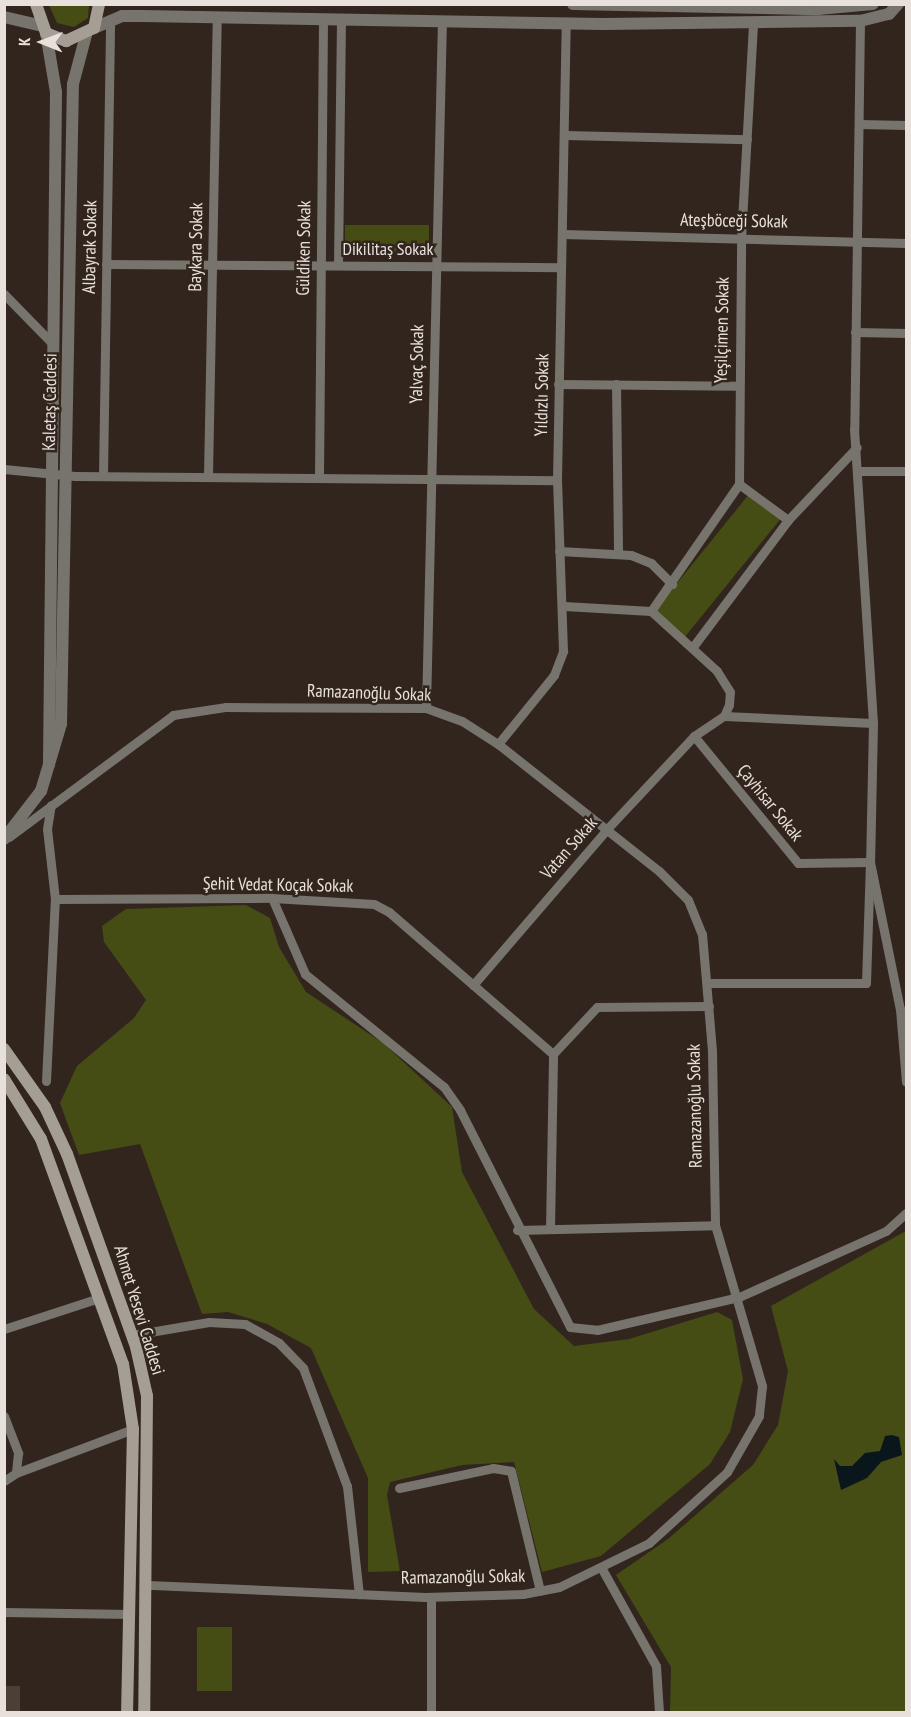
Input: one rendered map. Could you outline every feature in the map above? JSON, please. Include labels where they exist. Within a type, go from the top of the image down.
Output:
[{"type":"main road","points":[[36,4],[43,29],[66,41],[90,32],[99,4]]},
{"type":"main road","name":"Ahmet Yesevi Caddesi","points":[[4,1049],[45,1107],[67,1154],[132,1335],[147,1396],[144,1713]]},
{"type":"main road","name":"Ahmet Yesevi Caddesi","points":[[4,1079],[42,1139],[123,1364],[132,1429],[127,1713]]},
{"type":"street","points":[[573,4],[818,9],[873,4]]},
{"type":"street","points":[[90,32],[110,20],[217,17],[566,23],[860,21],[889,14],[898,4]]},
{"type":"street","points":[[4,17],[43,29]]},
{"type":"street","name":"Baykara Sokak","points":[[208,476],[217,17]]},
{"type":"street","name":"Albayrak Sokak","points":[[103,475],[110,20]]},
{"type":"street","name":"Güldiken Sokak","points":[[319,478],[323,20]]},
{"type":"street","points":[[338,265],[341,20]]},
{"type":"street","name":"Yalvaç Sokak","points":[[426,708],[442,21]]},
{"type":"street","points":[[708,983],[866,984],[873,723],[861,471],[857,447],[855,332],[860,21]]},
{"type":"street","name":"Yeşilçimen Sokak","points":[[739,484],[736,386],[741,239],[753,22]]},
{"type":"street","name":"Yıldızlı Sokak","points":[[498,744],[560,663],[564,606],[559,552],[557,480],[566,23]]},
{"type":"street","name":"Kaletaş Caddesi","points":[[43,29],[56,81],[49,769]]},
{"type":"street","name":"Kaletaş Caddesi","points":[[4,840],[36,801],[49,769],[62,711],[73,84],[90,32]]},
{"type":"street","points":[[859,124],[906,125]]},
{"type":"street","points":[[565,135],[747,138]]},
{"type":"street","name":"Ateşböceği Sokak","points":[[562,234],[906,243]]},
{"type":"street","name":"Dikilitaş Sokak","points":[[106,264],[561,267]]},
{"type":"street","points":[[4,294],[52,343]]},
{"type":"street","points":[[855,332],[906,333]]},
{"type":"street","points":[[558,384],[736,386]]},
{"type":"street","points":[[616,384],[618,552]]},
{"type":"street","points":[[692,648],[788,520],[857,447]]},
{"type":"street","points":[[4,470],[66,476],[557,480]]},
{"type":"street","points":[[861,471],[906,471]]},
{"type":"street","points":[[651,611],[672,584],[739,484],[788,520]]},
{"type":"street","points":[[559,552],[618,552],[651,563],[672,584]]},
{"type":"street","points":[[564,606],[651,611],[692,648],[730,692],[724,716],[873,723]]},
{"type":"street","name":"Ramazanoğlu Sokak","points":[[4,840],[152,727],[187,711],[226,707],[426,708],[462,721],[498,744],[607,829],[688,900],[702,934],[708,983],[715,1225],[740,1297],[762,1386],[759,1416],[743,1449],[690,1508],[649,1543],[602,1569],[540,1591],[431,1597],[147,1586]]},
{"type":"street","name":"Vatan Sokak","points":[[473,985],[607,829],[694,736],[724,716]]},
{"type":"street","name":"Çayhisar Sokak","points":[[694,736],[798,863],[870,862]]},
{"type":"street","points":[[46,1082],[55,899],[47,829],[51,805]]},
{"type":"street","points":[[870,862],[900,1009],[906,1082]]},
{"type":"street","points":[[272,898],[305,974],[444,1087],[460,1110],[517,1230],[570,1327],[597,1330],[740,1297],[886,1231],[906,1213]]},
{"type":"street","name":"Şehit Vedat Koçak Sokak","points":[[55,899],[272,898],[374,904],[389,912],[553,1054]]},
{"type":"street","points":[[550,1229],[553,1054],[597,1007],[709,1006]]},
{"type":"street","points":[[517,1230],[715,1225]]},
{"type":"street","points":[[4,1329],[99,1298]]},
{"type":"street","points":[[132,1335],[209,1322],[245,1324],[279,1343],[303,1368],[347,1486],[359,1594]]},
{"type":"street","points":[[4,1416],[18,1453],[16,1473]]},
{"type":"street","points":[[4,1481],[16,1473],[132,1429]]},
{"type":"street","points":[[399,1488],[493,1468],[512,1471],[540,1591]]},
{"type":"street","points":[[602,1569],[656,1666],[658,1713]]},
{"type":"street","points":[[431,1597],[431,1713]]},
{"type":"street","points":[[4,1612],[130,1614]]},
{"type":"green space","points":[[49,5],[89,5],[88,18],[74,27],[57,23]]},
{"type":"green space","points":[[345,225],[429,225],[429,252],[345,252]]},
{"type":"green space","points":[[750,493],[781,518],[685,637],[654,612]]},
{"type":"green space","points":[[246,905],[270,918],[279,947],[306,992],[383,1043],[452,1107],[462,1172],[534,1309],[574,1346],[629,1339],[717,1312],[732,1320],[743,1379],[730,1432],[710,1464],[601,1556],[542,1572],[514,1462],[462,1465],[390,1482],[387,1495],[400,1571],[368,1572],[368,1478],[311,1348],[267,1324],[228,1312],[202,1314],[140,1144],[79,1155],[60,1103],[77,1066],[134,1018],[146,1000],[104,942],[102,926],[126,909]]},
{"type":"green space","points":[[906,1231],[906,1712],[670,1712],[671,1667],[616,1575],[668,1539],[753,1465],[778,1425],[788,1371],[771,1306]]},
{"type":"green space","points":[[197,1627],[232,1627],[232,1691],[197,1691]]},
{"type":"shaded area","points":[[885,1436],[899,1437],[902,1455],[881,1462],[867,1478],[841,1490],[834,1459],[840,1466],[852,1466],[865,1453],[880,1451]]},
{"type":"building","points":[[4,1686],[20,1686],[20,1712],[4,1712]]}]
